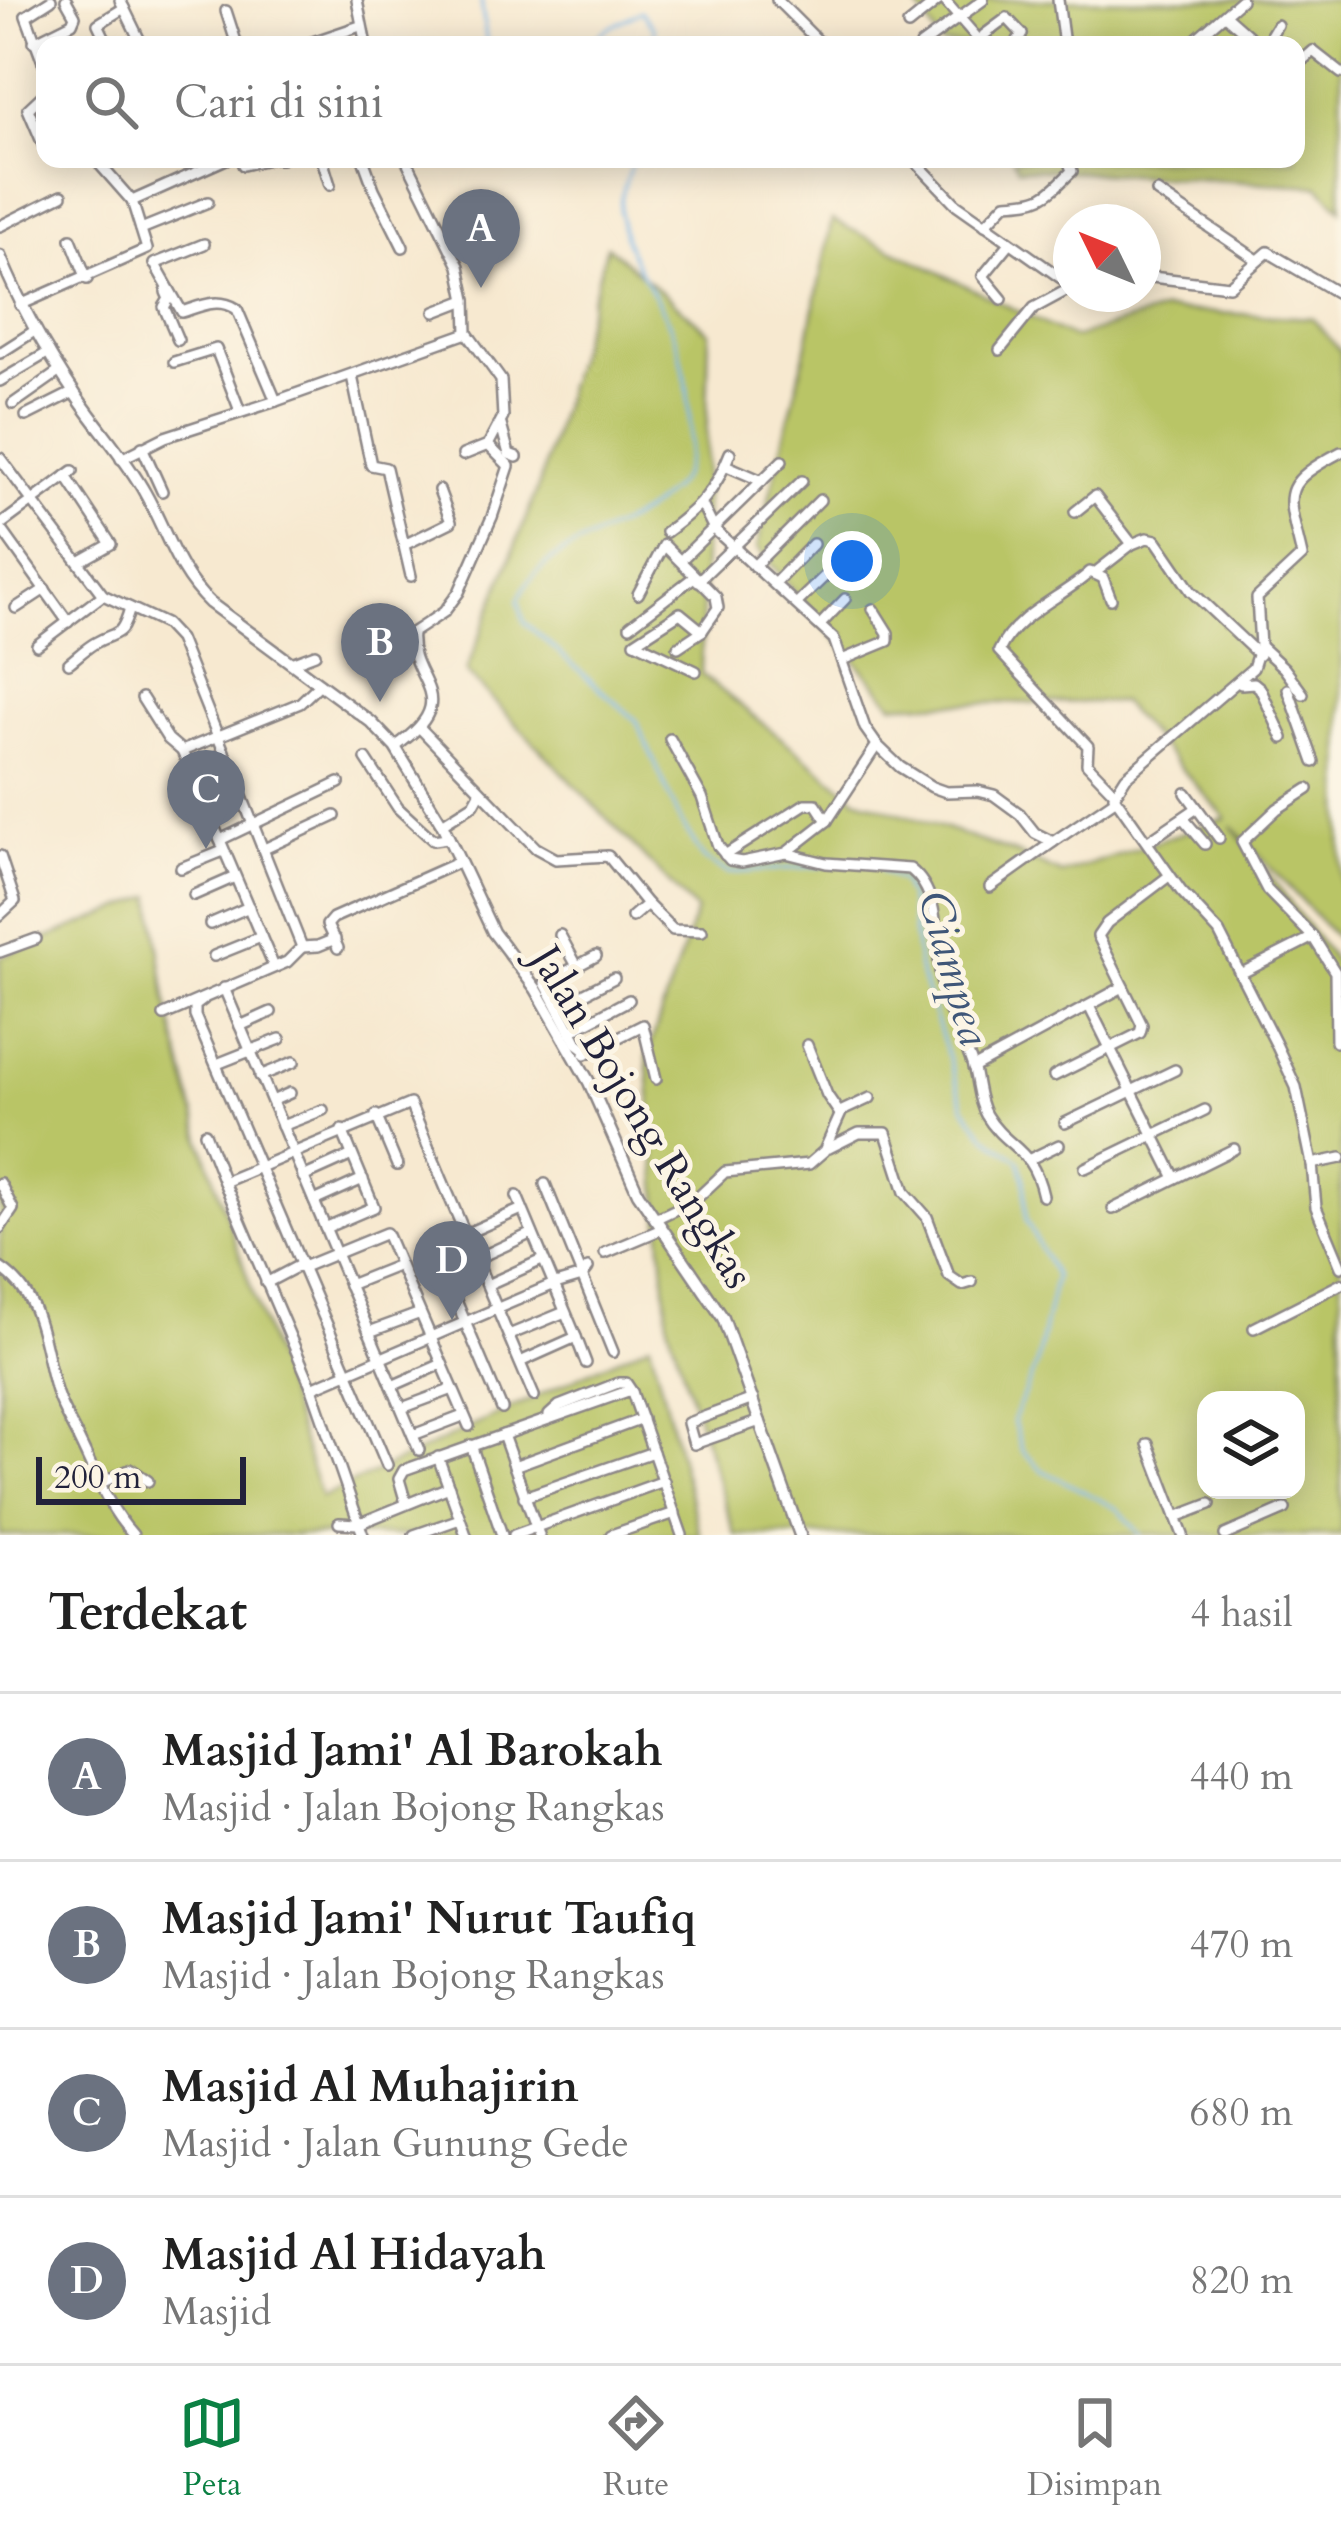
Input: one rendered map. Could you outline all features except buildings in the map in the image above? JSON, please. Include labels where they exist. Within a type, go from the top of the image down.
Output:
[{"type":"main road","name":"Jalan Bojong Rangkas","points":[[0,256],[20,305],[145,493],[191,584],[371,722],[395,747],[442,824],[494,932],[542,997],[576,1059],[638,1193],[723,1318],[800,1535]]},
{"type":"street","points":[[36,47],[26,16],[51,0]]},
{"type":"street","points":[[45,36],[75,20],[66,0]]},
{"type":"street","points":[[357,0],[363,36]]},
{"type":"street","points":[[777,0],[812,36]]},
{"type":"street","points":[[908,25],[942,0],[977,36]]},
{"type":"street","points":[[934,36],[983,0]]},
{"type":"street","points":[[1058,0],[1063,36]]},
{"type":"street","points":[[1200,36],[1240,0]]},
{"type":"street","points":[[104,36],[98,24],[122,4],[138,36]]},
{"type":"street","points":[[226,11],[233,36]]},
{"type":"street","points":[[1226,16],[1251,36]]},
{"type":"street","points":[[987,36],[1007,18],[1021,36]]},
{"type":"street","points":[[1269,36],[1277,25]]},
{"type":"street","points":[[333,36],[360,26]]},
{"type":"street","points":[[1305,58],[1313,51],[1341,73]]},
{"type":"street","points":[[103,168],[132,200],[169,299],[164,307],[178,340]]},
{"type":"street","points":[[132,200],[205,168]]},
{"type":"street","points":[[325,168],[330,185]]},
{"type":"street","points":[[366,168],[403,247]]},
{"type":"street","points":[[411,168],[459,266],[467,333],[501,380],[500,424],[509,454],[517,457]]},
{"type":"street","points":[[922,168],[956,203],[1053,273]]},
{"type":"street","points":[[985,225],[1006,203],[1032,204],[1042,198],[1070,174],[1069,168]]},
{"type":"street","points":[[1157,192],[1256,259]]},
{"type":"street","points":[[0,226],[62,195]]},
{"type":"street","points":[[428,202],[442,198]]},
{"type":"street","points":[[141,229],[208,202]]},
{"type":"street","points":[[71,239],[87,279]]},
{"type":"street","points":[[1002,299],[983,276],[1010,243]]},
{"type":"street","points":[[155,266],[205,244]]},
{"type":"street","points":[[20,305],[148,249]]},
{"type":"street","points":[[1161,278],[1229,286],[1256,259],[1273,253],[1341,295]]},
{"type":"street","points":[[155,266],[182,312],[224,302],[237,309],[276,401]]},
{"type":"street","points":[[1000,350],[1034,308],[1053,297]]},
{"type":"street","points":[[435,311],[466,300]]},
{"type":"street","points":[[0,353],[36,330]]},
{"type":"street","points":[[121,459],[240,411],[467,333]]},
{"type":"street","points":[[174,362],[216,349],[240,411]]},
{"type":"street","points":[[0,381],[49,352]]},
{"type":"street","points":[[13,404],[61,371]]},
{"type":"street","points":[[352,376],[371,465],[386,468],[411,576]]},
{"type":"street","points":[[26,416],[74,392]]},
{"type":"street","points":[[464,455],[488,445],[500,424]]},
{"type":"street","points":[[395,747],[421,729],[430,689],[411,639],[416,628],[432,622],[452,604],[492,518],[509,466],[488,445]]},
{"type":"street","points":[[142,447],[162,491]]},
{"type":"street","points":[[990,887],[1115,796],[1126,777],[1249,674],[1259,651],[1257,598],[1302,556],[1290,521],[1292,490],[1300,476],[1341,452]]},
{"type":"street","points":[[665,532],[718,485],[730,453]]},
{"type":"street","points":[[0,458],[103,595],[173,630],[302,946]]},
{"type":"street","points":[[684,557],[782,461]]},
{"type":"street","points":[[725,465],[762,481]]},
{"type":"street","points":[[68,622],[0,526],[70,474],[111,544],[79,562]]},
{"type":"street","points":[[630,626],[733,548],[802,481]]},
{"type":"street","points":[[404,545],[451,522],[439,490]]},
{"type":"street","points":[[1075,512],[1095,496],[1132,544]]},
{"type":"street","points":[[754,566],[820,500]]},
{"type":"street","points":[[701,503],[714,529],[834,639],[865,728],[877,745],[932,787],[994,795],[1020,814],[1035,833],[1053,842]]},
{"type":"street","points":[[1303,694],[1190,591],[1150,537],[1132,544],[1032,614],[1013,630],[1000,651],[1088,746],[1088,764],[1169,876],[1216,928],[1296,1087],[1316,1207],[1341,1267]]},
{"type":"street","points":[[775,583],[814,544]]},
{"type":"street","points":[[638,594],[664,545],[718,600],[714,616],[702,631],[678,647]]},
{"type":"street","points":[[1096,572],[1111,599]]},
{"type":"street","points":[[797,603],[826,575]]},
{"type":"street","points":[[16,608],[45,589]]},
{"type":"street","points":[[37,645],[103,595]]},
{"type":"street","points":[[820,624],[845,599]]},
{"type":"street","points":[[69,663],[96,643],[113,639],[124,628],[130,608]]},
{"type":"street","points":[[842,660],[888,641],[873,609]]},
{"type":"street","points":[[696,671],[634,642],[680,613],[702,631]]},
{"type":"street","points":[[291,663],[315,654]]},
{"type":"street","points":[[1235,685],[1254,683],[1283,738]]},
{"type":"street","points":[[182,751],[300,703],[320,684]]},
{"type":"street","points":[[1265,697],[1292,686]]},
{"type":"street","points":[[1292,686],[1314,762]]},
{"type":"street","points":[[142,698],[182,751],[274,967]]},
{"type":"street","points":[[421,729],[480,793],[550,857],[605,854],[673,930],[702,931]]},
{"type":"street","points":[[670,739],[725,855],[735,862],[787,853],[826,863],[910,869],[917,875],[935,925],[936,960],[945,998],[988,1118],[1030,1159],[1043,1196]]},
{"type":"street","points":[[787,853],[827,821],[877,745]]},
{"type":"street","points":[[366,759],[408,819],[434,840],[447,838]]},
{"type":"street","points":[[181,868],[255,823],[339,783]]},
{"type":"street","points":[[1308,789],[1277,809],[1242,842],[1267,890],[1312,937],[1338,973],[1336,1042]]},
{"type":"street","points":[[442,824],[474,803],[480,793]]},
{"type":"street","points":[[1186,793],[1219,838]]},
{"type":"street","points":[[725,855],[807,802],[816,804],[827,821]]},
{"type":"street","points":[[1147,842],[1198,808]]},
{"type":"street","points":[[264,849],[334,816]]},
{"type":"street","points":[[1183,818],[1204,844]]},
{"type":"street","points":[[0,856],[15,901],[0,915]]},
{"type":"street","points":[[302,946],[336,943],[327,925],[333,918],[459,862]]},
{"type":"street","points":[[1054,1076],[1142,1030],[1099,932],[1169,876]]},
{"type":"street","points":[[194,895],[235,877]]},
{"type":"street","points":[[632,917],[647,904]]},
{"type":"street","points":[[210,924],[249,907]]},
{"type":"street","points":[[560,935],[577,966]]},
{"type":"street","points":[[214,956],[261,937]]},
{"type":"street","points":[[1240,974],[1312,937]]},
{"type":"street","points":[[0,952],[36,939]]},
{"type":"street","points":[[302,946],[292,958],[195,1006],[387,1465]]},
{"type":"street","points":[[590,1052],[577,1043],[545,983],[596,956]]},
{"type":"street","points":[[558,1007],[614,978]]},
{"type":"street","points":[[973,1069],[1123,987]]},
{"type":"street","points":[[199,1024],[221,990]]},
{"type":"street","points":[[221,990],[419,1450]]},
{"type":"street","points":[[164,1015],[203,1000]]},
{"type":"street","points":[[571,1031],[628,1000]]},
{"type":"street","points":[[1089,1006],[1175,1178]]},
{"type":"street","points":[[240,1026],[272,1012]]},
{"type":"street","points":[[576,1059],[643,1025],[656,1079]]},
{"type":"street","points":[[217,1064],[280,1039]]},
{"type":"street","points":[[807,1045],[840,1114]]},
{"type":"street","points":[[260,1076],[294,1062]]},
{"type":"street","points":[[1065,1123],[1175,1070]]},
{"type":"street","points":[[272,1101],[290,1093]]},
{"type":"street","points":[[824,1151],[840,1114],[870,1098]]},
{"type":"street","points":[[224,1182],[376,1115],[407,1103],[412,1106],[534,1396]]},
{"type":"street","points":[[282,1126],[323,1110]]},
{"type":"street","points":[[1085,1168],[1205,1110]]},
{"type":"street","points":[[376,1115],[397,1165]]},
{"type":"street","points":[[325,1228],[374,1207],[342,1130]]},
{"type":"street","points":[[605,1253],[695,1200],[725,1172],[803,1166],[859,1133],[877,1130],[886,1133],[905,1192],[928,1217],[950,1276],[962,1285],[972,1282]]},
{"type":"street","points":[[205,1132],[313,1388],[360,1530]]},
{"type":"street","points":[[1030,1159],[1060,1145]]},
{"type":"street","points":[[1113,1209],[1234,1149]]},
{"type":"street","points":[[303,1178],[352,1155]]},
{"type":"street","points":[[1312,1164],[1341,1158]]},
{"type":"street","points":[[314,1201],[363,1180]]},
{"type":"street","points":[[0,1183],[13,1209],[0,1228]]},
{"type":"street","points":[[544,1184],[585,1272],[613,1352]]},
{"type":"street","points":[[517,1196],[586,1363]]},
{"type":"street","points":[[463,1235],[522,1209]]},
{"type":"street","points":[[266,1283],[386,1233],[466,1421],[413,1435]]},
{"type":"street","points":[[476,1259],[532,1233]]},
{"type":"street","points":[[432,1244],[502,1409]]},
{"type":"street","points":[[489,1284],[542,1260]]},
{"type":"street","points":[[349,1285],[399,1265]]},
{"type":"street","points":[[0,1268],[12,1276],[42,1325],[58,1397],[98,1485],[133,1535]]},
{"type":"street","points":[[313,1388],[585,1272]]},
{"type":"street","points":[[1254,1328],[1341,1285]]},
{"type":"street","points":[[509,1335],[565,1312]]},
{"type":"street","points":[[369,1332],[418,1314]]},
{"type":"street","points":[[520,1362],[576,1337]]},
{"type":"street","points":[[392,1386],[442,1364]]},
{"type":"street","points":[[402,1408],[453,1389]]},
{"type":"street","points":[[406,1503],[401,1474],[438,1456],[624,1391],[632,1392],[682,1535]]},
{"type":"street","points":[[753,1399],[688,1423],[694,1444],[760,1421]]},
{"type":"street","points":[[735,1406],[743,1427]]},
{"type":"street","points":[[514,1466],[642,1419]]},
{"type":"street","points":[[503,1435],[538,1531]]},
{"type":"street","points":[[1148,1444],[1183,1535]]},
{"type":"street","points":[[471,1445],[502,1535]]},
{"type":"street","points":[[524,1497],[653,1452]]},
{"type":"street","points":[[438,1456],[466,1535]]},
{"type":"street","points":[[98,1485],[131,1468],[148,1481]]},
{"type":"street","points":[[514,1535],[538,1531],[664,1481]]},
{"type":"street","points":[[338,1523],[360,1530],[406,1503],[449,1487]]},
{"type":"street","points":[[1176,1517],[1210,1504]]},
{"type":"street","points":[[1225,1535],[1285,1508]]},
{"type":"street","points":[[612,1535],[674,1513]]},
{"type":"street","points":[[414,1535],[460,1519]]},
{"type":"street","points":[[644,1523],[649,1535]]},
{"type":"green space","points":[[914,0],[1341,0],[1341,209],[1319,186],[1018,168],[1305,168],[1305,36],[936,36]]},
{"type":"green space","points":[[832,220],[1073,338],[1164,310],[1312,318],[1341,352],[1341,943],[1231,825],[1341,970],[1341,1535],[735,1535],[668,1324],[647,1055],[696,911],[466,672],[540,482],[607,246],[709,332],[701,674],[856,798],[1062,874],[1226,818],[1121,702],[893,704],[757,548]]},
{"type":"green space","points":[[152,896],[166,998],[201,1139],[321,1498],[650,1343],[700,1535],[0,1535],[0,957]]},
{"type":"waterway","name":"Ciampea","points":[[481,0],[486,36]]},
{"type":"waterway","name":"Ciampea","points":[[598,36],[641,11],[654,36]]},
{"type":"waterway","name":"Ciampea","points":[[630,168],[621,200],[623,229],[677,345],[689,403],[687,461],[681,479],[646,510],[546,564],[518,600],[524,622],[636,720],[681,822],[704,859],[728,873],[824,866]]},
{"type":"waterway","name":"Ciampea","points":[[881,870],[901,881],[909,899],[919,969],[964,1106],[986,1136],[1019,1160],[1026,1220],[1055,1277],[1036,1366],[1013,1420],[1022,1450],[1042,1470],[1118,1509],[1141,1535]]},
{"type":"place","name":"Masjid Jami' Al Barokah","points":[[481,288]]},
{"type":"place","name":"Masjid Jami' Nurut Taufiq","points":[[380,702]]},
{"type":"place","name":"Masjid Al Muhajirin","points":[[206,849]]},
{"type":"place","name":"Masjid Al Hidayah","points":[[452,1320]]}]
